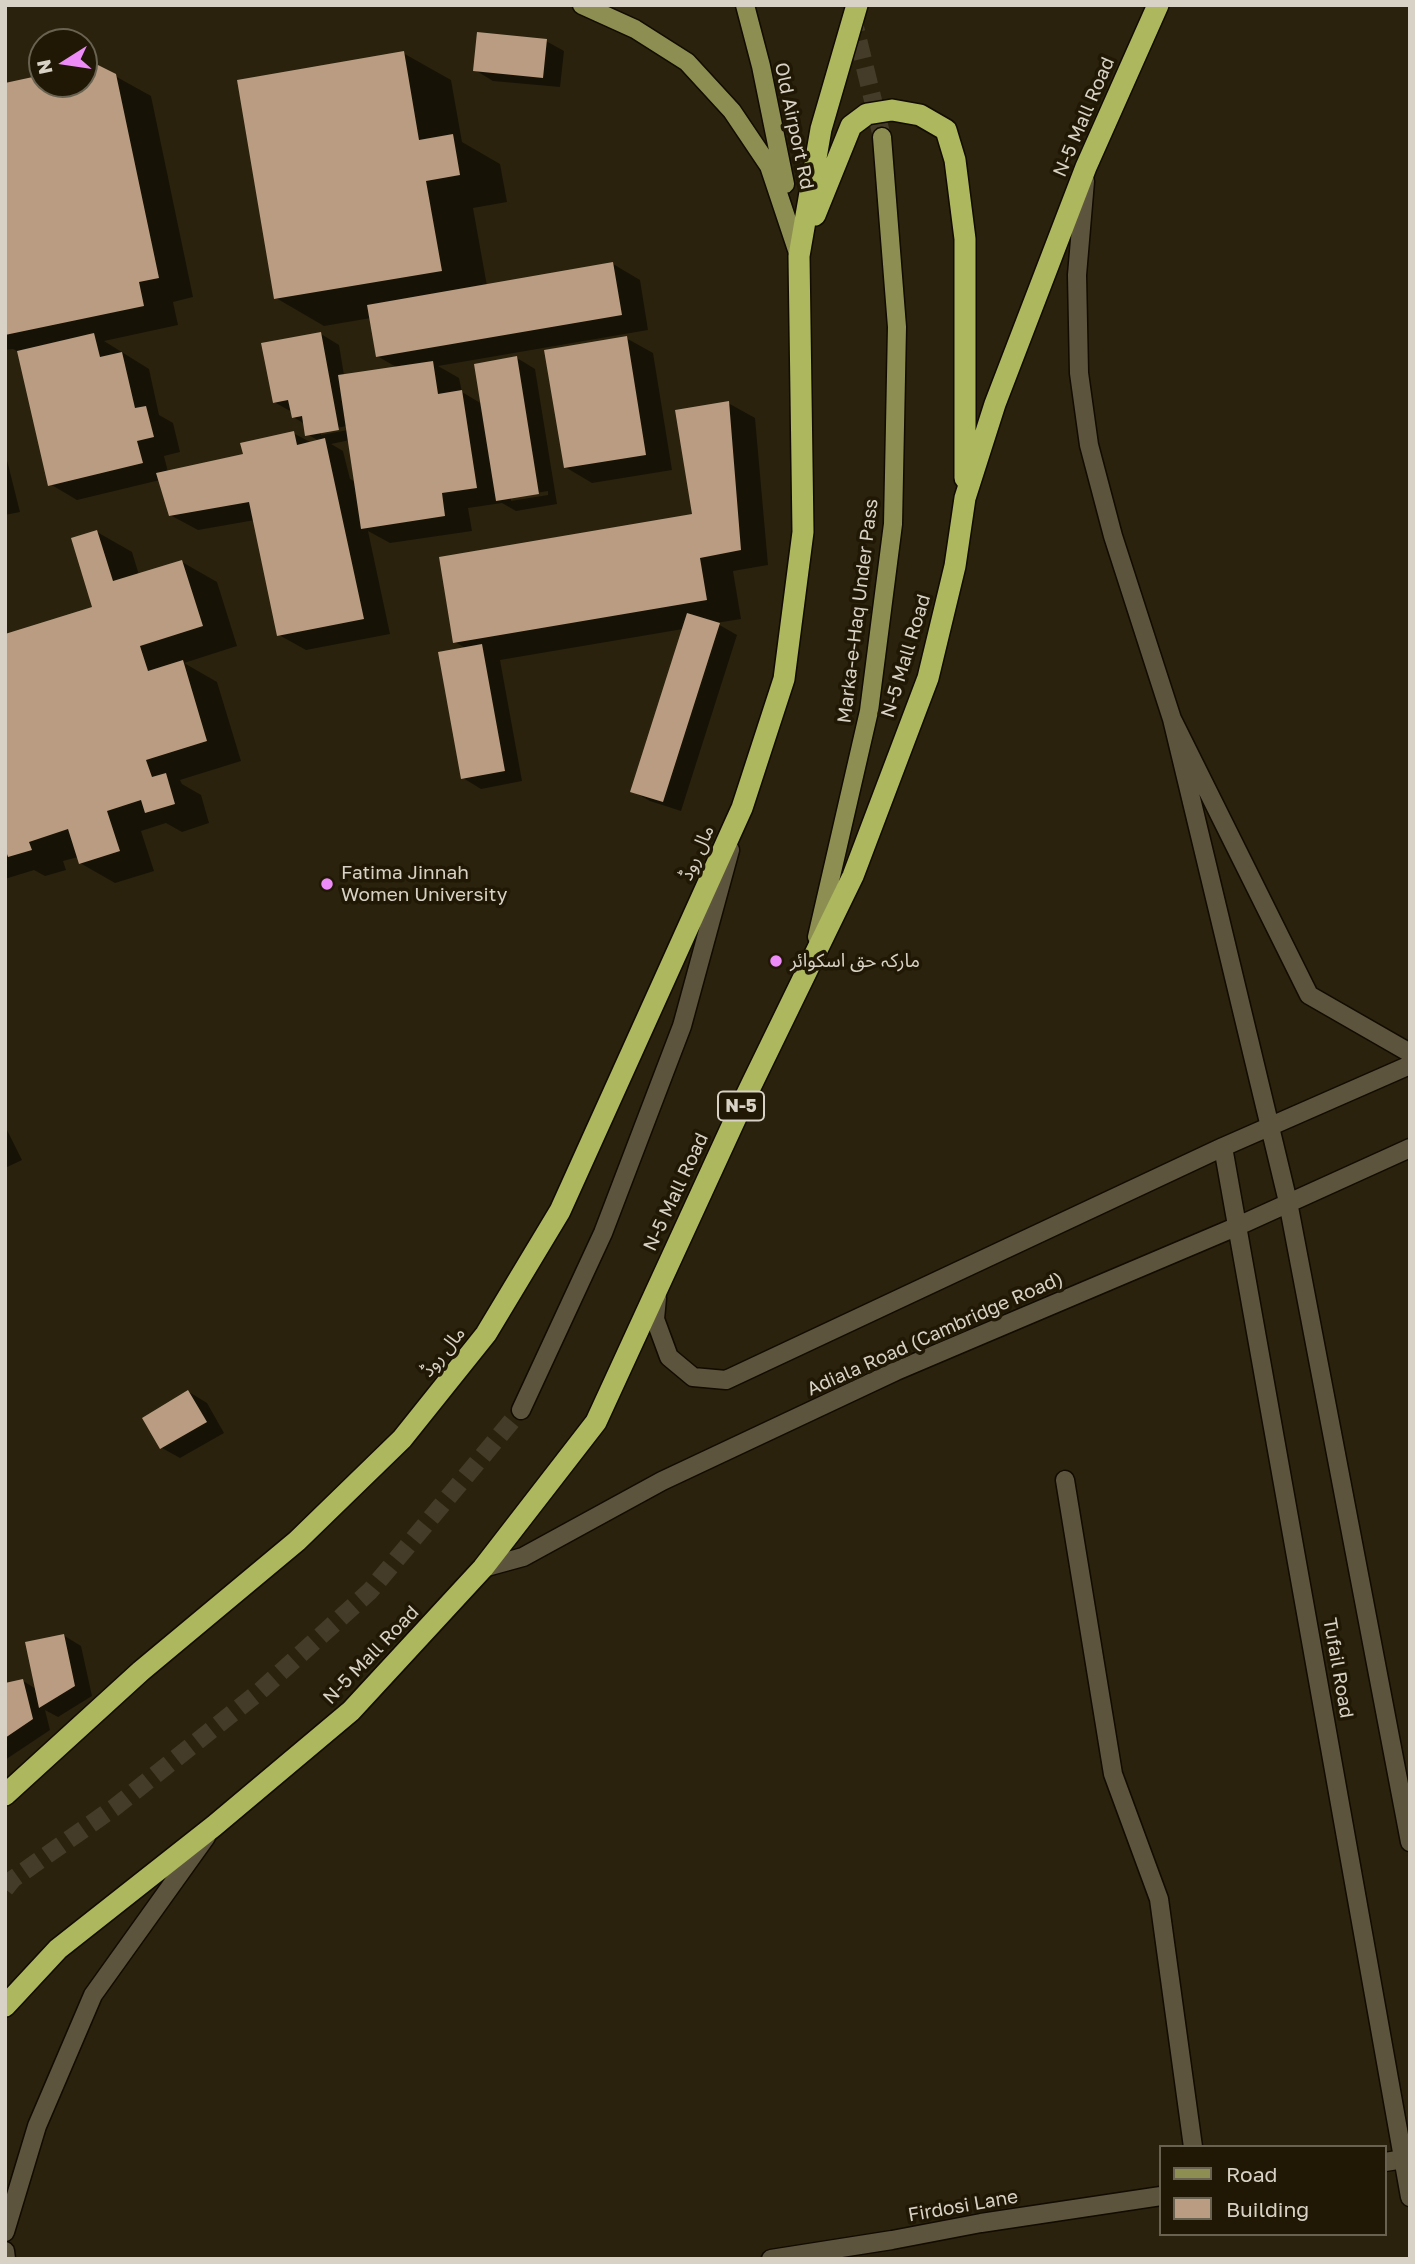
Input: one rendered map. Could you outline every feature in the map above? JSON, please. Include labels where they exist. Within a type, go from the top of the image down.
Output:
[{"type":"highway","points":[[799,256],[821,129],[857,5]]},
{"type":"highway","name":"N-5 Mall Road","points":[[5,2006],[58,1949],[214,1826],[351,1711],[483,1568],[596,1422],[744,1100],[853,876],[928,678],[955,566],[965,498],[995,404],[1086,167],[1158,5]]},
{"type":"highway","points":[[799,256],[851,126],[867,114],[892,110],[920,115],[946,130],[955,160],[965,239],[965,498]]},
{"type":"highway","name":"مال روڈ","points":[[5,1795],[141,1671],[297,1541],[402,1439],[486,1334],[560,1211],[742,808],[784,680],[803,532],[799,256]]},
{"type":"main road","points":[[582,5],[635,29],[687,62],[732,111],[769,166],[799,256]]},
{"type":"main road","name":"Old Airport Rd","points":[[745,5],[761,66],[799,256]]},
{"type":"main road","name":"Marka-e-Haq Under Pass","points":[[812,960],[869,712],[893,524],[897,327],[883,137]]},
{"type":"main road","points":[[1086,167],[1077,275],[1079,373],[1089,445],[1113,536],[1172,719],[1309,995],[1410,1053]]},
{"type":"main road","name":"Tufail Road","points":[[1172,719],[1288,1202],[1410,1842]]},
{"type":"main road","points":[[521,1410],[603,1233],[682,1026],[742,808]]},
{"type":"main road","points":[[658,1287],[655,1319],[669,1357],[693,1377],[726,1380],[1270,1125],[1410,1065]]},
{"type":"main road","name":"Tufail Road","points":[[1223,1147],[1407,2159],[1410,2197]]},
{"type":"main road","name":"Adiala Road (Cambridge Road)","points":[[483,1568],[523,1557],[662,1481],[895,1371],[1238,1226],[1410,1148]]},
{"type":"main road","points":[[1066,1480],[1113,1774],[1159,1899],[1193,2145]]},
{"type":"main road","points":[[5,2232],[37,2126],[93,1995],[214,1826]]},
{"type":"main road","points":[[1387,2162],[1407,2159]]},
{"type":"main road","name":"Firdosi Lane","points":[[771,2259],[893,2250],[981,2223],[1160,2196]]},
{"type":"main road","points":[[5,2251],[6,2259]]},
{"type":"building","points":[[477,32],[547,39],[543,78],[473,71]]},
{"type":"building","points":[[404,51],[419,140],[453,134],[460,175],[426,181],[442,271],[274,299],[237,80]]},
{"type":"building","points":[[98,65],[116,74],[159,278],[139,282],[144,306],[5,335],[5,83],[28,78],[28,98],[98,98]]},
{"type":"building","points":[[613,262],[622,315],[376,357],[367,305]]},
{"type":"building","points":[[321,332],[339,430],[305,436],[302,416],[292,418],[288,400],[273,403],[261,343]]},
{"type":"building","points":[[94,333],[100,357],[122,352],[135,408],[146,406],[154,437],[137,441],[143,463],[48,486],[17,351]]},
{"type":"building","points":[[627,336],[646,455],[564,468],[544,350]]},
{"type":"building","points":[[517,356],[539,494],[496,501],[474,364]]},
{"type":"building","points":[[433,361],[438,394],[462,390],[477,488],[442,493],[445,516],[361,529],[338,375]]},
{"type":"building","points":[[729,401],[741,550],[700,558],[707,600],[453,643],[439,557],[692,514],[675,410]]},
{"type":"building","points":[[294,431],[297,445],[325,438],[364,619],[277,636],[249,502],[169,516],[156,473],[243,454],[240,443]]},
{"type":"building","points":[[97,530],[113,581],[182,560],[203,626],[140,646],[148,671],[183,660],[207,741],[146,760],[152,777],[166,773],[175,804],[145,813],[141,800],[107,811],[120,851],[79,864],[68,829],[29,842],[32,850],[8,857],[5,848],[5,634],[92,607],[71,538]]},
{"type":"building","points":[[687,613],[720,623],[663,802],[630,792]]},
{"type":"building","points":[[482,644],[505,771],[461,779],[438,652]]},
{"type":"building","points":[[188,1390],[207,1422],[160,1449],[142,1418]]},
{"type":"building","points":[[64,1634],[75,1686],[39,1708],[25,1642]]},
{"type":"building","points":[[23,1679],[33,1719],[5,1738],[5,1683]]},
{"type":"tunnel","points":[[852,15],[882,137]]},
{"type":"tunnel","points":[[5,1889],[13,1879],[115,1807],[259,1692],[370,1591],[521,1410]]},
{"type":"place","name":"Fatima Jinnah Women University","points":[[327,884]]},
{"type":"place","name":"مارکہ حق اسکوائر","points":[[776,961]]}]
